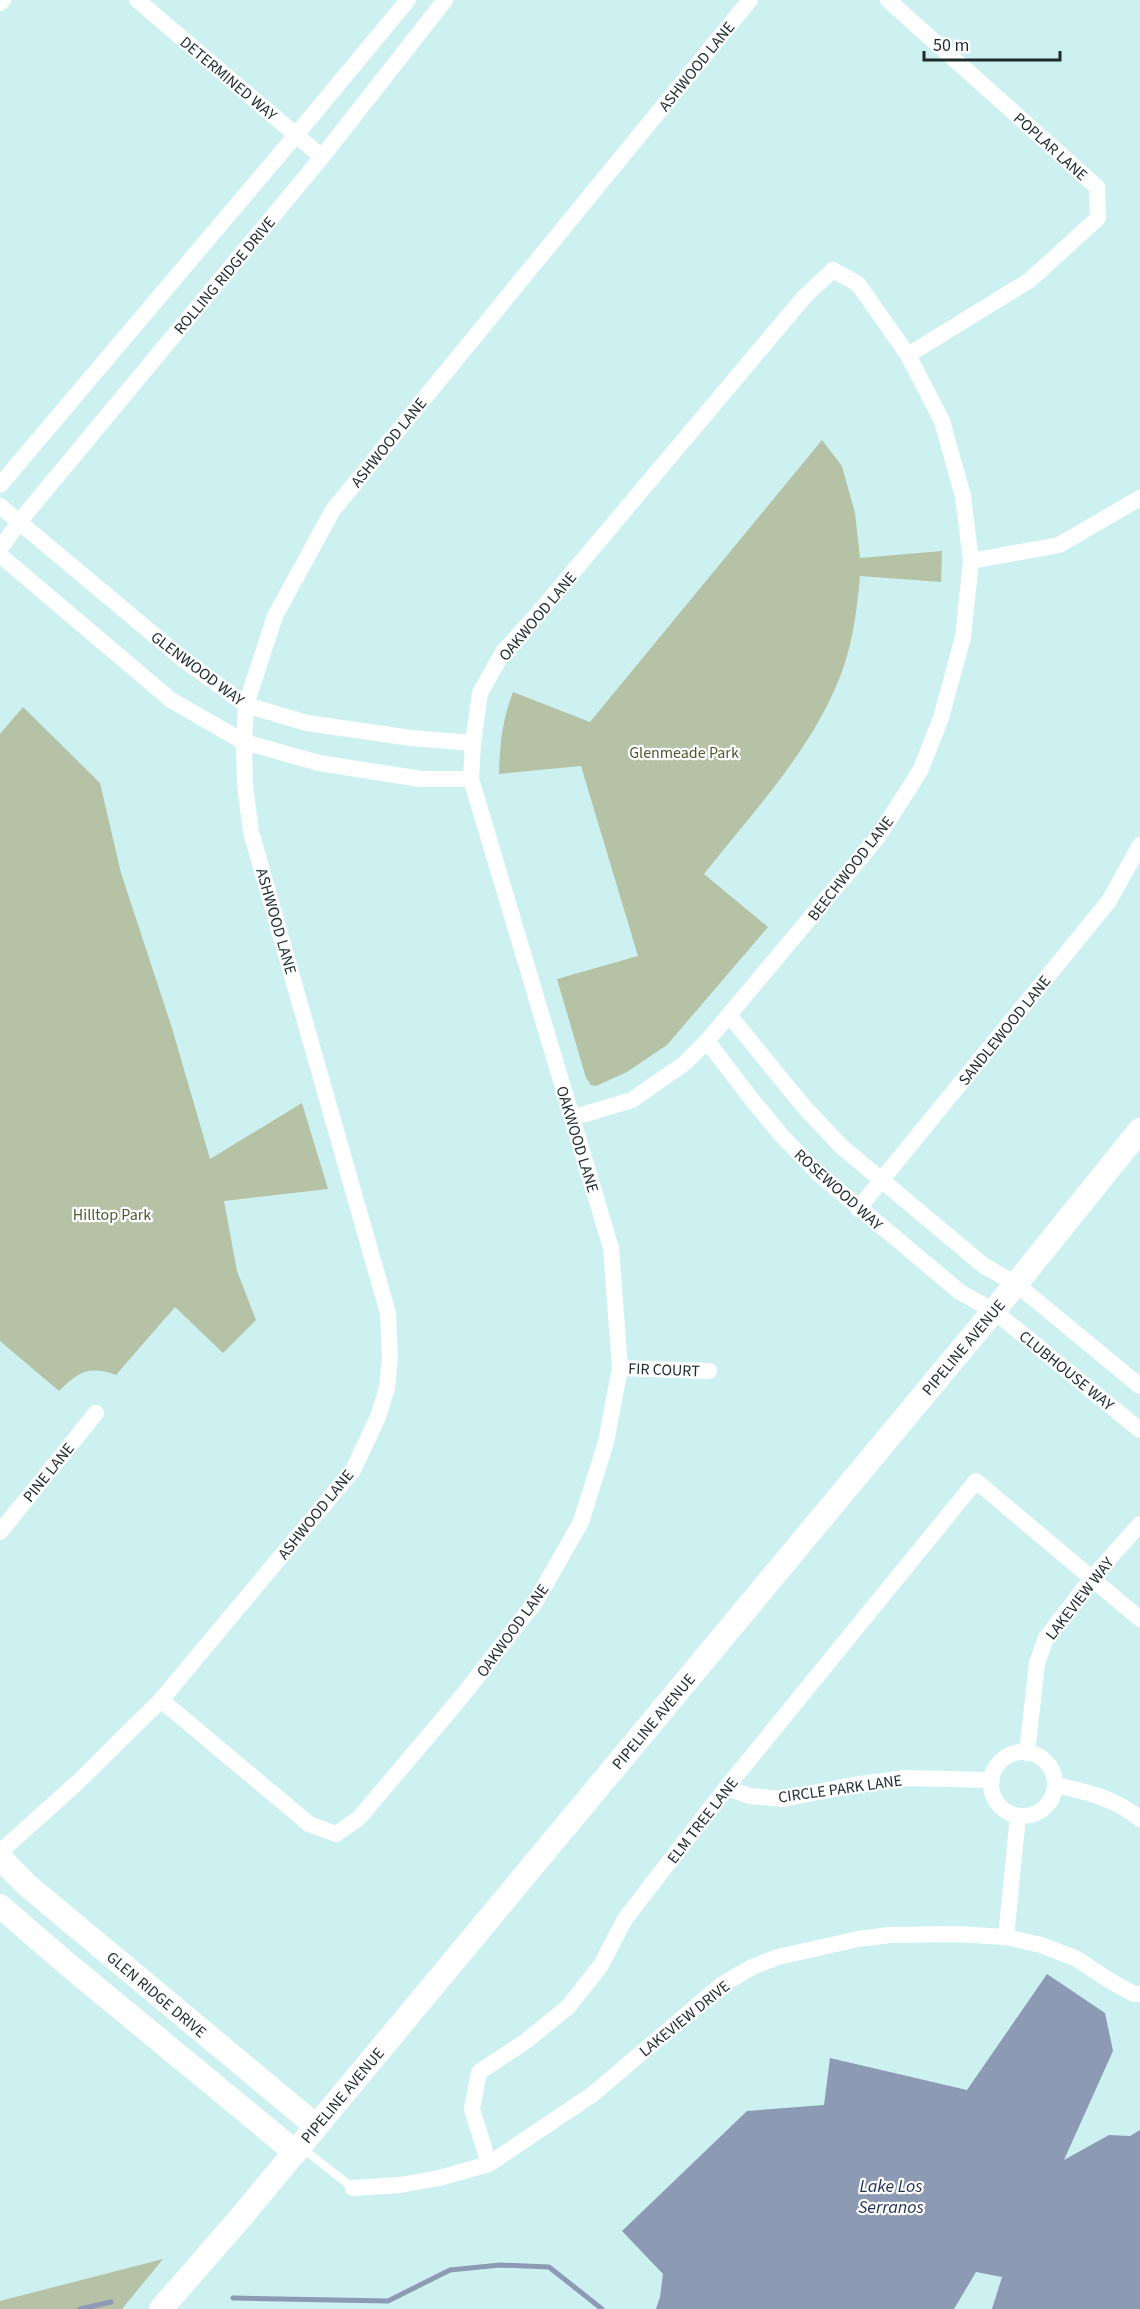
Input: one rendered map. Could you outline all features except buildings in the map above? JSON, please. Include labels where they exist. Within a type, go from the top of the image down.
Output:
[{"type":"main road","name":"PIPELINE AVENUE","points":[[161,2309],[297,2149],[994,1311],[1140,1130]]},
{"type":"main road","name":"GLEN RIDGE DRIVE","points":[[0,1858],[28,1886],[316,2126]]},
{"type":"main road","name":"GLEN RIDGE DRIVE","points":[[0,1906],[66,1963],[297,2149]]},
{"type":"street","name":"DETERMINED WAY","points":[[137,0],[322,157]]},
{"type":"street","points":[[0,485],[408,0]]},
{"type":"street","name":"ROLLING RIDGE DRIVE","points":[[0,549],[19,522],[322,157],[445,0]]},
{"type":"street","name":"ASHWOOD LANE","points":[[0,1852],[78,1782],[161,1700],[353,1470],[378,1418],[387,1388],[390,1357],[388,1312],[251,832],[245,785],[246,705],[275,616],[333,510],[750,0]]},
{"type":"street","name":"POPLAR LANE","points":[[888,0],[1097,187],[1098,218],[1030,280],[908,355]]},
{"type":"street","name":"BEECHWOOD LANE","points":[[572,1118],[632,1100],[685,1063],[707,1041],[878,837],[920,771],[940,718],[963,637],[971,561],[963,496],[942,422],[908,355],[858,284],[833,270]]},
{"type":"street","name":"OAKWOOD LANE","points":[[161,1700],[309,1824],[336,1834],[359,1818],[463,1695],[536,1601],[581,1522],[606,1442],[620,1368],[611,1248],[471,779],[472,743],[480,693],[503,652],[805,296],[833,270]]},
{"type":"street","points":[[971,561],[1059,545],[1140,498]]},
{"type":"street","name":"GLENWOOD WAY","points":[[0,506],[184,660],[246,705],[307,723],[411,738],[472,743]]},
{"type":"street","points":[[0,555],[171,700],[244,742],[319,763],[421,779],[471,779]]},
{"type":"street","name":"SANDLEWOOD LANE","points":[[858,1209],[1109,901],[1140,845]]},
{"type":"street","name":"ROSEWOOD WAY","points":[[729,1015],[805,1108],[842,1147],[983,1265],[1016,1284]]},
{"type":"street","name":"ROSEWOOD WAY","points":[[707,1041],[782,1136],[819,1174],[858,1209],[960,1292],[994,1311]]},
{"type":"street","name":"CLUBHOUSE WAY","points":[[1016,1284],[1140,1386]]},
{"type":"street","name":"CLUBHOUSE WAY","points":[[994,1311],[1140,1430]]},
{"type":"street","name":"FIR COURT","points":[[620,1368],[709,1371]]},
{"type":"street","name":"PINE LANE","points":[[0,1532],[96,1413]]},
{"type":"street","name":"ELM TREE LANE","points":[[489,2164],[472,2109],[479,2072],[526,2040],[568,2007],[601,1965],[625,1919],[726,1788],[976,1481],[1091,1580]]},
{"type":"street","name":"LAKEVIEW WAY","points":[[1027,1753],[1037,1663],[1046,1638],[1091,1580],[1140,1524]]},
{"type":"street","points":[[1091,1580],[1140,1619]]},
{"type":"street","points":[[1027,1753],[1036,1755],[1050,1767],[1055,1785],[1050,1802],[1044,1809],[1027,1816],[1018,1816],[998,1803],[992,1788],[992,1780],[994,1772],[1004,1759],[1011,1755],[1027,1753]]},
{"type":"street","name":"CIRCLE PARK LANE","points":[[726,1788],[750,1796],[783,1799],[853,1785],[906,1778],[992,1780]]},
{"type":"street","points":[[1055,1785],[1103,1796],[1140,1819]]},
{"type":"street","points":[[1006,1937],[1018,1816]]},
{"type":"street","name":"LAKEVIEW DRIVE","points":[[353,2188],[400,2185],[439,2178],[489,2164],[593,2094],[720,1986],[752,1967],[777,1957],[858,1939],[888,1935],[955,1934],[1006,1937],[1041,1945],[1075,1958],[1112,1982],[1134,1994],[1140,1994]]},
{"type":"lane","points":[[297,2149],[353,2188]]},
{"type":"green space","name":"Glenmeade Park","points":[[822,440],[842,466],[855,513],[860,558],[942,551],[941,582],[860,576],[855,621],[844,666],[818,723],[783,775],[704,874],[768,927],[667,1045],[627,1072],[596,1086],[591,1085],[586,1078],[557,979],[638,956],[581,766],[499,774],[502,732],[513,692],[590,722]]},
{"type":"green space","name":"Hilltop Park","points":[[23,707],[100,783],[121,873],[172,1028],[210,1159],[302,1103],[328,1189],[224,1201],[237,1271],[256,1320],[223,1353],[175,1307],[116,1375],[98,1371],[84,1372],[59,1391],[0,1341],[0,734]]},
{"type":"green space","points":[[163,2259],[122,2309],[0,2309],[0,2301]]},
{"type":"water","name":"Lake Los Serranos","points":[[1047,1974],[1105,2013],[1113,2051],[1064,2160],[1109,2135],[1130,2136],[1140,2130],[1140,2309],[992,2309],[1002,2277],[976,2272],[954,2309],[656,2309],[663,2274],[622,2231],[747,2111],[824,2105],[830,2058],[967,2090]]},
{"type":"waterway","points":[[233,2298],[388,2301],[450,2270],[500,2265],[549,2267],[602,2309]]},
{"type":"waterway","points":[[80,2309],[111,2302]]}]
